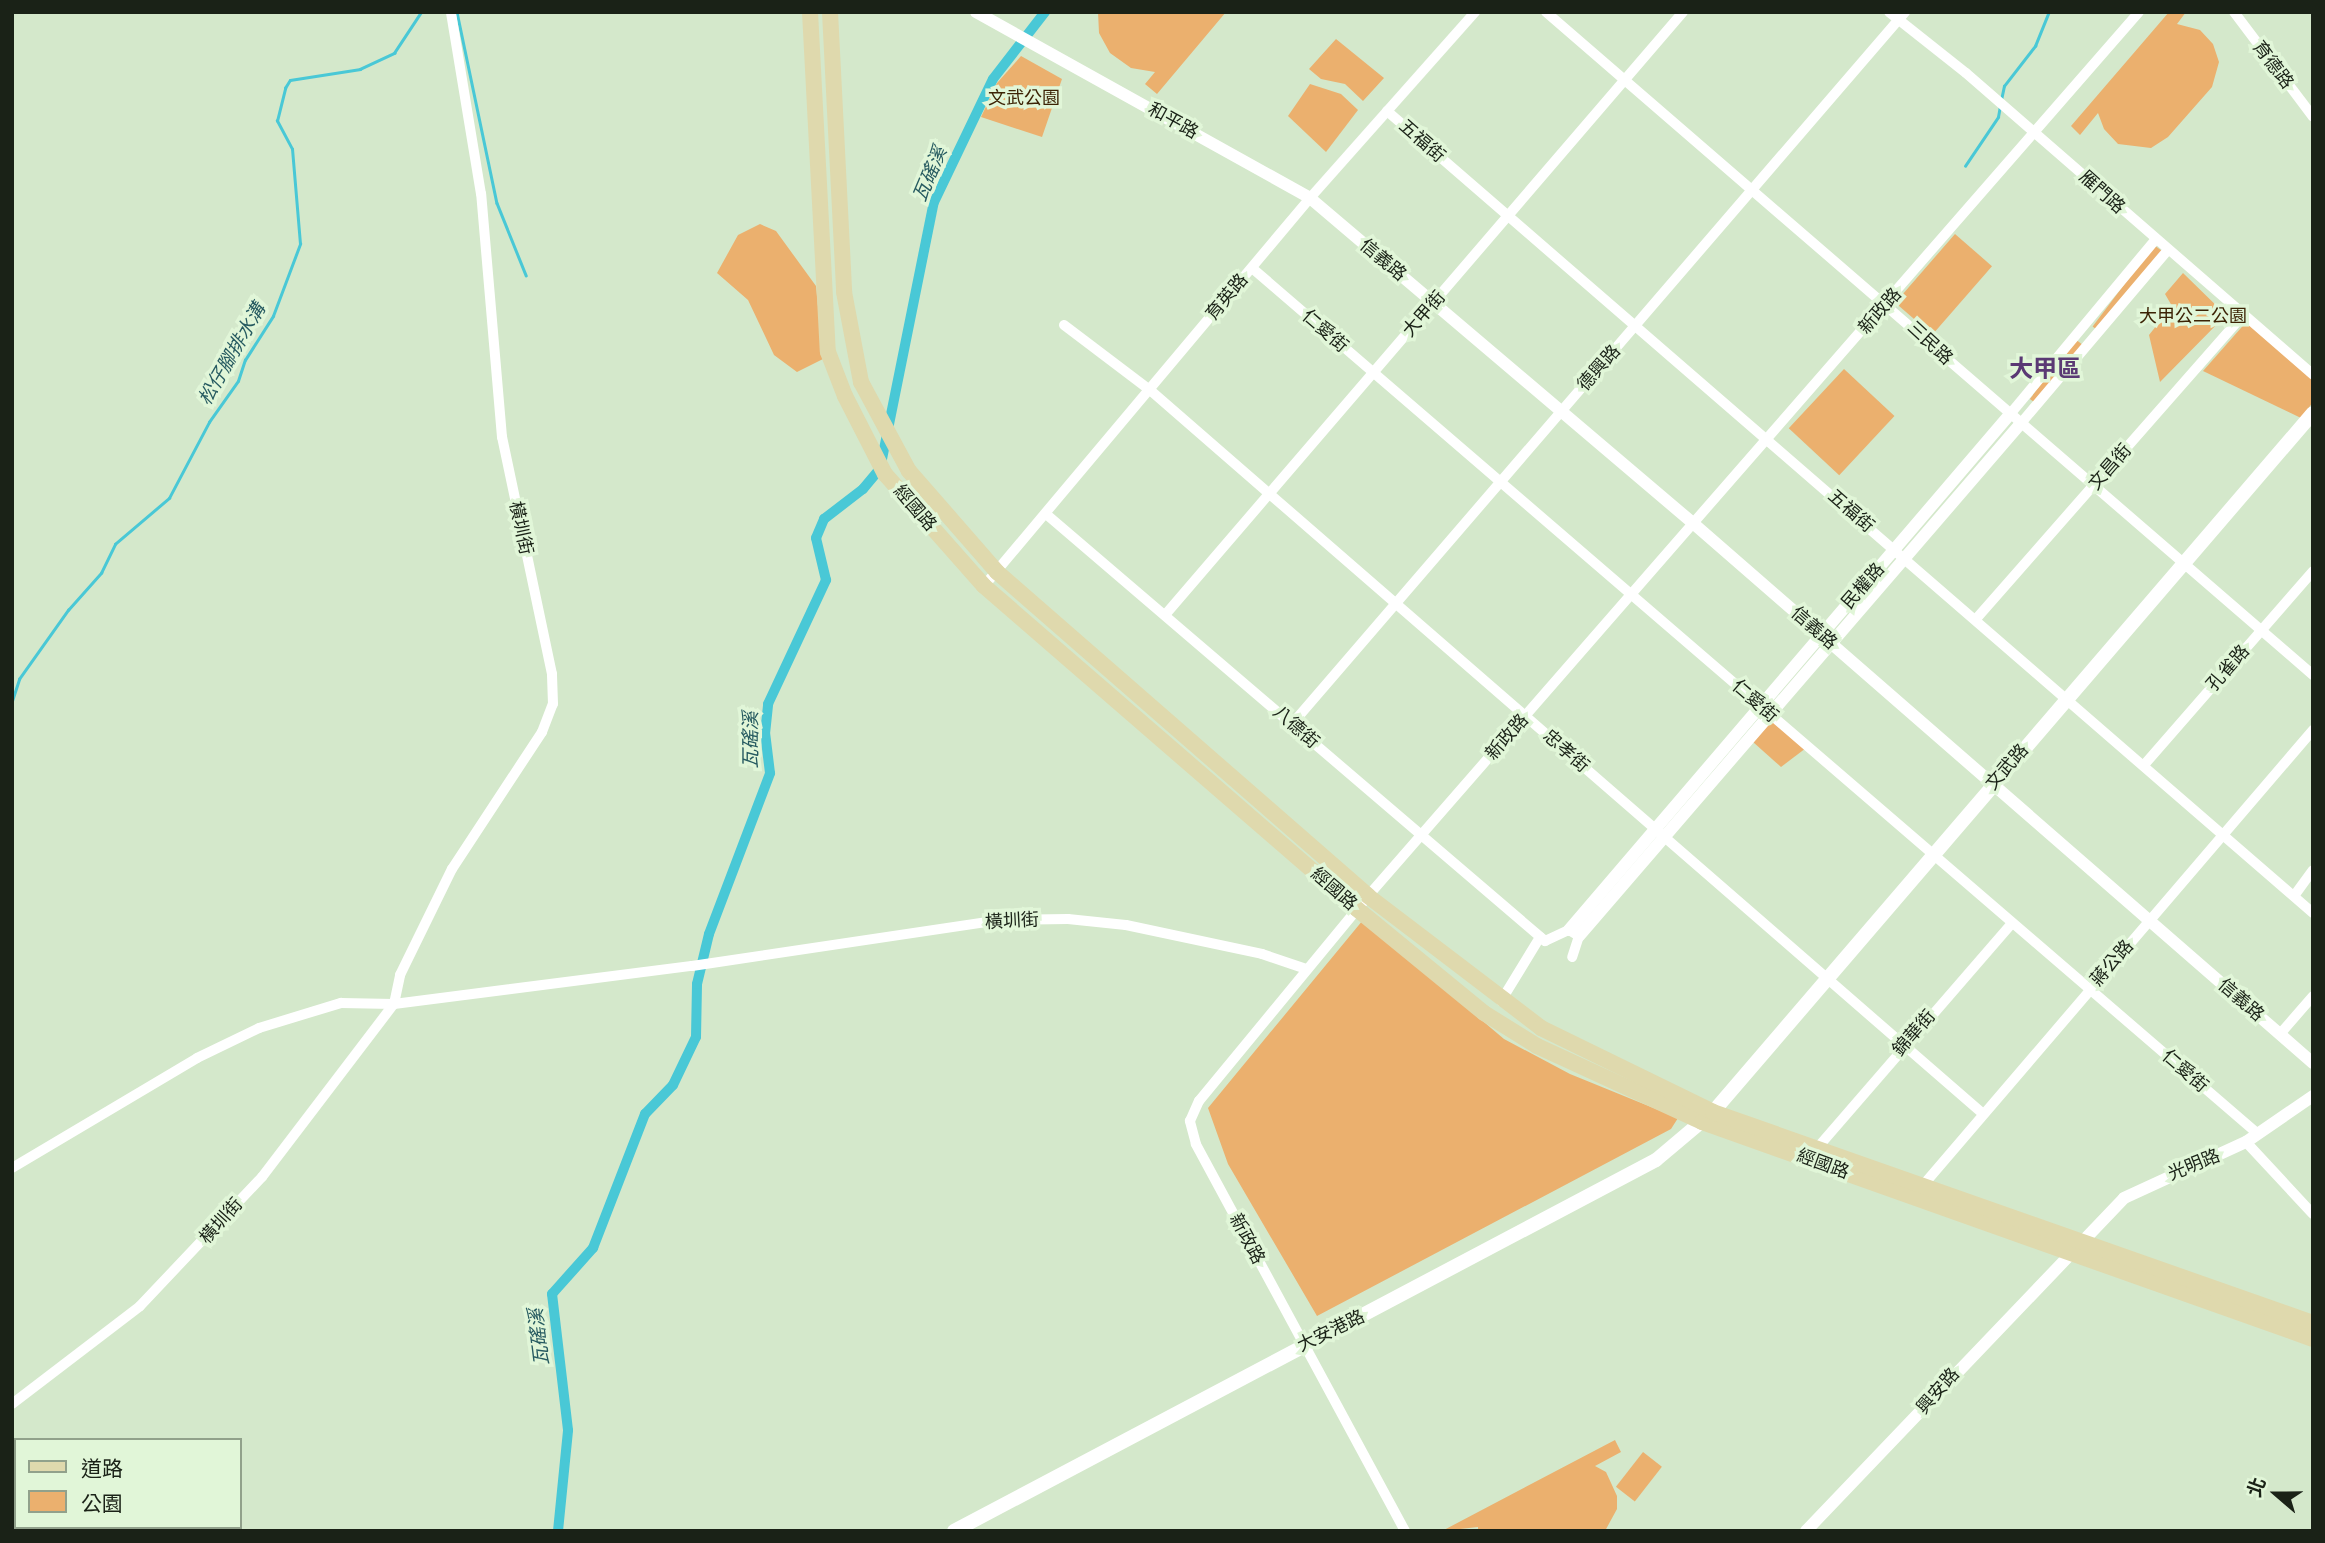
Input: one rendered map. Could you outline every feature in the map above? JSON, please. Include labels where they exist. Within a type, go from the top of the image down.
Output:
[{"type":"main road","name":"經國路","points":[[810,12],[828,352],[871,452],[885,474],[984,586],[1357,909],[1484,1013],[1536,1046],[1708,1117],[2075,1245],[2313,1323]]},
{"type":"main road","name":"經國路","points":[[830,12],[844,292],[861,382],[880,421],[914,477],[997,572],[1368,896],[1501,1000],[1595,1058],[1708,1117],[1819,1146],[1919,1191]]},
{"type":"main road","name":"文武路","points":[[1708,1117],[2182,562],[2313,413]]},
{"type":"main road","name":"大安港路","points":[[954,1531],[1303,1343],[1416,1289],[1656,1160],[1708,1117]]},
{"type":"main road","name":"經國路","points":[[2075,1245],[2313,1339]]},
{"type":"street","name":"橫圳街","points":[[12,1404],[140,1306],[179,1269],[262,1177],[394,1004],[400,975],[452,870],[542,732],[553,704],[552,674],[502,437],[481,194],[451,12]]},
{"type":"street","name":"和平路","points":[[975,12],[1310,198]]},
{"type":"street","name":"育英路","points":[[984,586],[1310,198],[1475,12]]},
{"type":"street","name":"三民路","points":[[1546,12],[1887,303],[2313,675]]},
{"type":"street","name":"大甲街","points":[[1165,615],[1683,12]]},
{"type":"street","name":"雁門路","points":[[1889,12],[1902,16],[2155,240],[2313,375]]},
{"type":"street","name":"新政路","points":[[1405,1531],[1196,1144],[1190,1121],[1199,1101],[1368,896],[1423,837],[1525,716],[2139,12]]},
{"type":"street","name":"育德路","points":[[2234,12],[2313,117]]},
{"type":"street","name":"德興路","points":[[1292,724],[1902,16]]},
{"type":"street","name":"五福街","points":[[1387,111],[1895,548],[2313,913]]},
{"type":"street","name":"信義路","points":[[1310,198],[1695,524],[2313,1063]]},
{"type":"street","name":"民權路","points":[[1827,639],[1895,548],[2155,240]]},
{"type":"street","name":"民權路","points":[[1574,933],[1827,639],[1905,558],[2168,250]]},
{"type":"street","name":"仁愛街","points":[[1252,268],[2089,989],[2252,1138],[2313,1214]]},
{"type":"street","name":"文昌街","points":[[1976,619],[2244,315]]},
{"type":"street","name":"忠孝街","points":[[1064,325],[1150,390],[1982,1113]]},
{"type":"street","points":[[2080,329],[2093,339]]},
{"type":"street","name":"八德街","points":[[1046,513],[1542,939]]},
{"type":"street","name":"孔雀路","points":[[2144,765],[2313,571]]},
{"type":"street","name":"蔣公路","points":[[1919,1191],[1982,1113],[2313,730]]},
{"type":"street","points":[[2294,896],[2313,870]]},
{"type":"street","name":"橫圳街","points":[[394,1004],[692,966],[998,920],[1068,919],[1139,928],[1306,969]]},
{"type":"street","name":"錦華街","points":[[1819,1146],[1903,1045],[2012,923]]},
{"type":"street","points":[[1501,1000],[1542,939],[1574,933],[1572,957]]},
{"type":"street","points":[[2280,1034],[2313,996]]},
{"type":"street","points":[[12,1168],[90,1118],[259,1028],[341,1003],[394,1004]]},
{"type":"street","name":"光明路","points":[[2075,1245],[2124,1198],[2252,1138],[2313,1096]]},
{"type":"street","name":"興安路","points":[[1806,1531],[2075,1245]]},
{"type":"green space","points":[[1098,12],[1226,12],[1157,94],[1145,84],[1155,72],[1131,68],[1110,53],[1099,33]]},
{"type":"green space","points":[[2169,12],[2186,12],[2177,24],[2200,30],[2213,44],[2219,62],[2212,87],[2168,137],[2151,148],[2118,144],[2104,129],[2098,113],[2080,135],[2071,126]]},
{"type":"green space","points":[[1336,39],[1384,78],[1363,101],[1345,84],[1321,79],[1309,69]]},
{"type":"green space","name":"文武公園","points":[[1021,56],[1062,79],[1042,137],[981,117],[997,83]]},
{"type":"green space","points":[[1310,84],[1341,94],[1358,110],[1326,152],[1288,116]]},
{"type":"green space","points":[[760,224],[776,231],[816,286],[823,359],[797,372],[774,355],[748,300],[717,273],[738,235]]},
{"type":"green space","points":[[1955,234],[1992,266],[1932,335],[1895,303]]},
{"type":"green space","points":[[2154,245],[2162,251],[2101,332],[2093,326]]},
{"type":"green space","name":"大甲公二公園","points":[[2183,273],[2226,315],[2160,382],[2149,335],[2172,306],[2165,294]]},
{"type":"green space","points":[[2248,320],[2313,376],[2313,402],[2301,418],[2203,371]]},
{"type":"green space","points":[[2075,339],[2083,345],[2038,405],[2030,399]]},
{"type":"green space","points":[[1844,369],[1894,416],[1839,475],[1789,428]]},
{"type":"green space","points":[[1773,720],[1806,748],[1781,767],[1753,742]]},
{"type":"green space","points":[[1363,920],[1504,1039],[1570,1074],[1678,1118],[1671,1129],[1317,1316],[1228,1164],[1208,1108]]},
{"type":"green space","points":[[1615,1440],[1621,1452],[1595,1466],[1606,1472],[1617,1496],[1617,1509],[1605,1531],[1478,1531],[1478,1527],[1442,1531]]},
{"type":"green space","points":[[1643,1452],[1662,1467],[1635,1501],[1616,1487]]},
{"type":"waterway","name":"松仔腳排水溝","points":[[12,701],[19,679],[68,610],[101,573],[115,544],[169,498],[209,422],[238,381],[245,360],[273,316],[300,244],[292,149],[277,121],[285,88],[290,80],[360,69],[394,53],[421,12]]},
{"type":"waterway","points":[[457,12],[497,203],[526,275]]},
{"type":"waterway","name":"瓦磘溪","points":[[558,1531],[568,1430],[552,1294],[593,1248],[645,1114],[673,1085],[696,1037],[697,984],[709,934],[770,773],[765,734],[768,704],[826,580],[816,538],[824,519],[863,489],[880,469],[934,202],[993,79],[1045,12]]},
{"type":"waterway","points":[[2001,100],[2004,86],[2035,46],[2049,12]]},
{"type":"waterway","points":[[1965,166],[1998,117],[2000,106]]},
{"type":"district","name":"大甲區","points":[[2045,369]]}]
